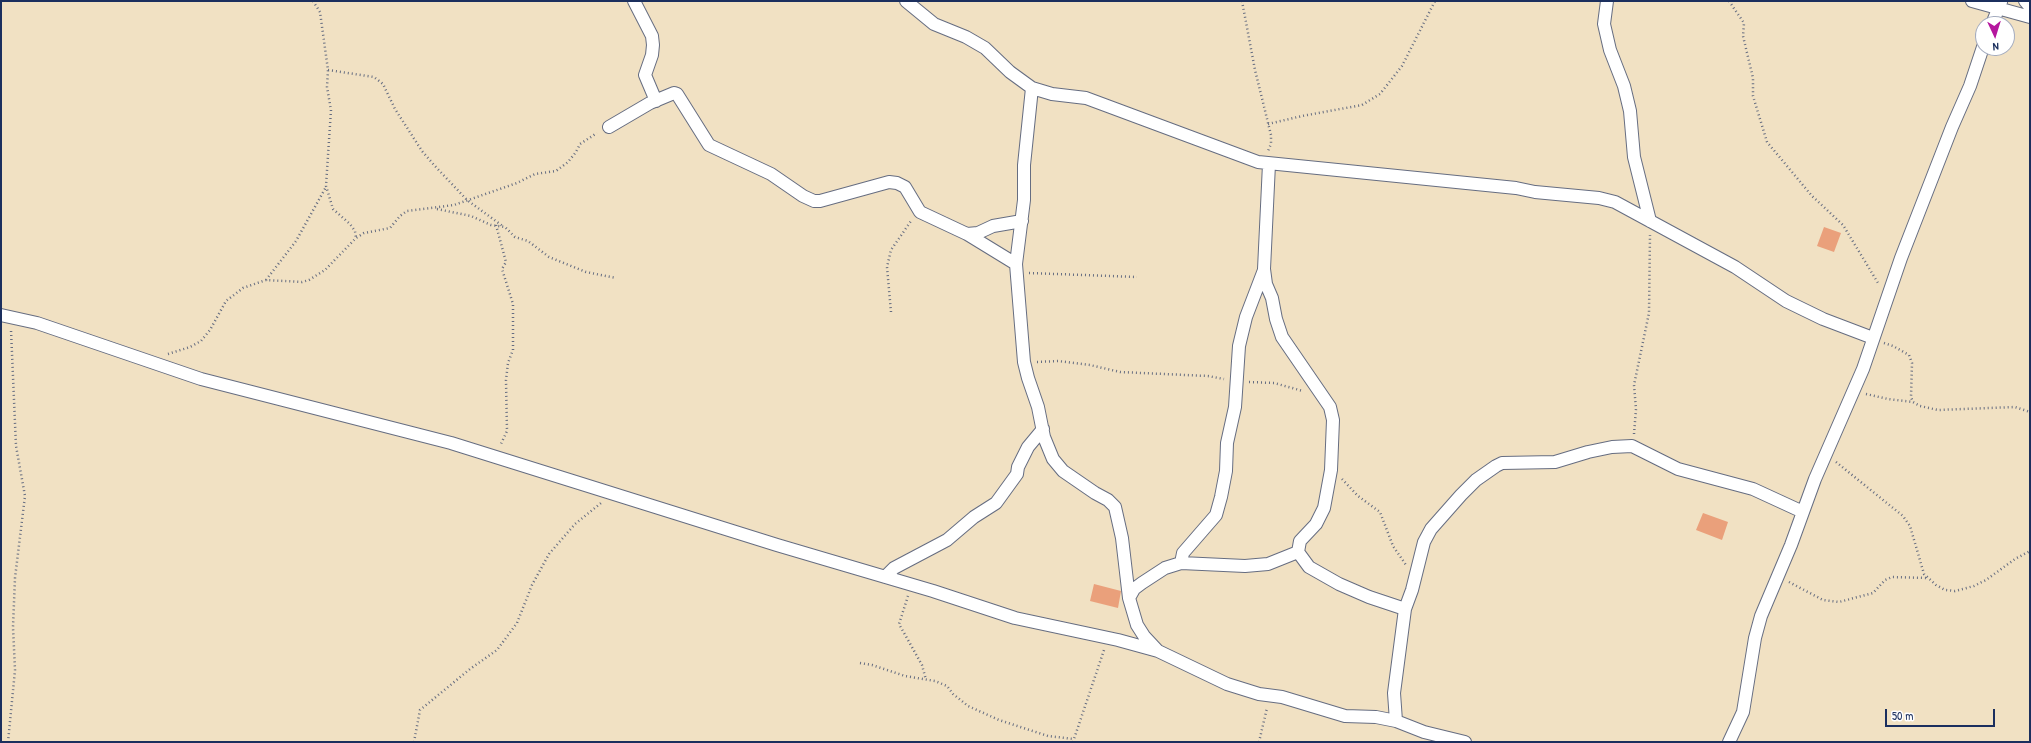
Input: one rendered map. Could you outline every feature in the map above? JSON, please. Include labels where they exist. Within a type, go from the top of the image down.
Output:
[{"type":"street","points":[[634,1],[652,36],[652,55],[645,75],[656,100]]},
{"type":"street","points":[[906,1],[934,24],[986,48],[1010,72],[1032,88],[1052,94],[1086,98],[1264,163],[1599,198],[1615,202],[1735,267],[1786,301],[1823,319],[1873,338]]},
{"type":"street","points":[[1606,1],[1604,24],[1610,50],[1626,92],[1630,111],[1634,157],[1650,221]]},
{"type":"street","points":[[1972,1],[2000,5],[2030,17]]},
{"type":"street","points":[[2025,1],[2030,7]]},
{"type":"street","points":[[1995,16],[2000,5]]},
{"type":"street","points":[[1729,742],[1743,712],[1758,625],[1826,454],[1854,391],[1884,309],[1900,258],[1952,127],[1970,86],[1980,56]]},
{"type":"street","points":[[1032,88],[1024,164],[1024,200],[1016,268],[1024,362],[1043,429],[1057,464],[1094,493],[1108,500],[1115,507],[1122,538],[1128,598],[1138,625],[1144,636],[1158,651]]},
{"type":"street","points":[[608,127],[656,100],[674,93],[677,94],[709,145],[771,174],[802,196],[814,201],[820,201],[890,182],[897,183],[905,187],[920,212],[967,234],[1016,268]]},
{"type":"street","points":[[1264,163],[1264,269],[1266,284],[1272,298],[1276,319],[1282,337],[1326,402],[1333,420],[1332,465],[1324,508],[1316,524],[1300,541],[1298,552],[1309,567],[1339,584],[1369,597],[1405,609]]},
{"type":"street","points":[[967,234],[978,233],[992,226],[1022,221]]},
{"type":"street","points":[[1181,563],[1183,553],[1216,515],[1226,471],[1227,443],[1235,407],[1239,346],[1246,317],[1264,269]]},
{"type":"street","points":[[6,316],[37,323],[201,379],[357,418],[492,456],[911,584],[1015,618],[1108,638],[1158,651],[1227,684],[1259,694],[1282,696],[1344,716],[1376,717],[1396,721],[1424,732],[1465,742]]},
{"type":"street","points":[[885,577],[894,568],[947,540],[974,517],[996,503],[1017,474],[1018,467],[1028,447],[1043,429]]},
{"type":"street","points":[[1396,721],[1394,693],[1405,609],[1424,542],[1431,529],[1466,490],[1476,480],[1496,466],[1502,463],[1555,462],[1588,452],[1612,447],[1632,446],[1678,469],[1753,489],[1803,512]]},
{"type":"street","points":[[1128,598],[1134,589],[1142,583],[1165,568],[1181,563],[1245,566],[1268,564],[1298,552]]},
{"type":"path","points":[[313,1],[320,12],[328,70],[327,87],[331,110],[326,186],[333,209],[350,224],[355,231],[356,238]]},
{"type":"path","points":[[1242,1],[1262,102],[1268,124],[1270,144],[1264,163]]},
{"type":"path","points":[[1268,124],[1362,105],[1380,94],[1402,66],[1435,1]]},
{"type":"path","points":[[1729,1],[1744,23],[1744,36],[1752,78],[1753,96],[1766,142],[1812,196],[1843,226],[1878,282],[1884,309]]},
{"type":"path","points":[[328,70],[374,77],[383,84],[395,109],[422,151],[467,200],[504,227],[515,237],[528,241],[549,257],[586,272],[616,278]]},
{"type":"path","points":[[161,355],[190,347],[201,341],[210,330],[226,301],[243,288],[266,280],[302,282],[309,280],[317,276],[338,258],[356,238],[364,233],[390,228],[400,216],[407,211],[454,205],[517,183],[535,174],[556,171],[568,162],[580,144],[608,127]]},
{"type":"path","points":[[266,280],[296,241],[326,186]]},
{"type":"path","points":[[434,208],[471,216],[504,227]]},
{"type":"path","points":[[891,312],[887,267],[891,250],[907,226],[920,212]]},
{"type":"path","points":[[1632,446],[1636,409],[1634,385],[1649,313],[1650,221]]},
{"type":"path","points":[[492,456],[503,442],[507,431],[506,380],[508,363],[513,350],[513,304],[502,269],[506,262],[496,225]]},
{"type":"path","points":[[1016,268],[1137,277]]},
{"type":"path","points":[[6,316],[16,446],[25,496],[15,578],[12,628],[15,670],[8,742]]},
{"type":"path","points":[[1873,338],[1893,346],[1908,355],[1912,363],[1910,390],[1913,402]]},
{"type":"path","points":[[1024,362],[1058,361],[1090,364],[1120,372],[1208,376],[1236,381],[1274,383],[1311,393],[1326,402]]},
{"type":"path","points":[[1854,391],[1888,400],[1913,402],[1920,406],[1938,410],[2015,408],[2030,412]]},
{"type":"path","points":[[1826,454],[1903,516],[1910,526],[1924,574],[1945,590],[1955,591],[1968,589],[1986,580],[2015,559],[2030,551]]},
{"type":"path","points":[[1332,465],[1358,496],[1380,512],[1392,546],[1404,563],[1416,573]]},
{"type":"path","points":[[414,742],[420,710],[470,669],[498,650],[517,623],[532,585],[549,554],[575,524],[599,505],[610,493]]},
{"type":"path","points":[[1778,576],[1824,600],[1839,602],[1873,593],[1885,580],[1892,577],[1928,578]]},
{"type":"path","points":[[911,584],[899,624],[922,665],[926,680]]},
{"type":"path","points":[[860,663],[947,686],[953,694],[968,706],[999,720],[1048,736],[1073,741],[1108,638]]},
{"type":"path","points":[[1259,742],[1270,696]]},
{"type":"building","points":[[1824,227],[1841,233],[1834,252],[1817,246]]},
{"type":"building","points":[[1703,513],[1728,522],[1722,540],[1696,530]]},
{"type":"building","points":[[1094,584],[1121,591],[1118,608],[1090,601]]}]
